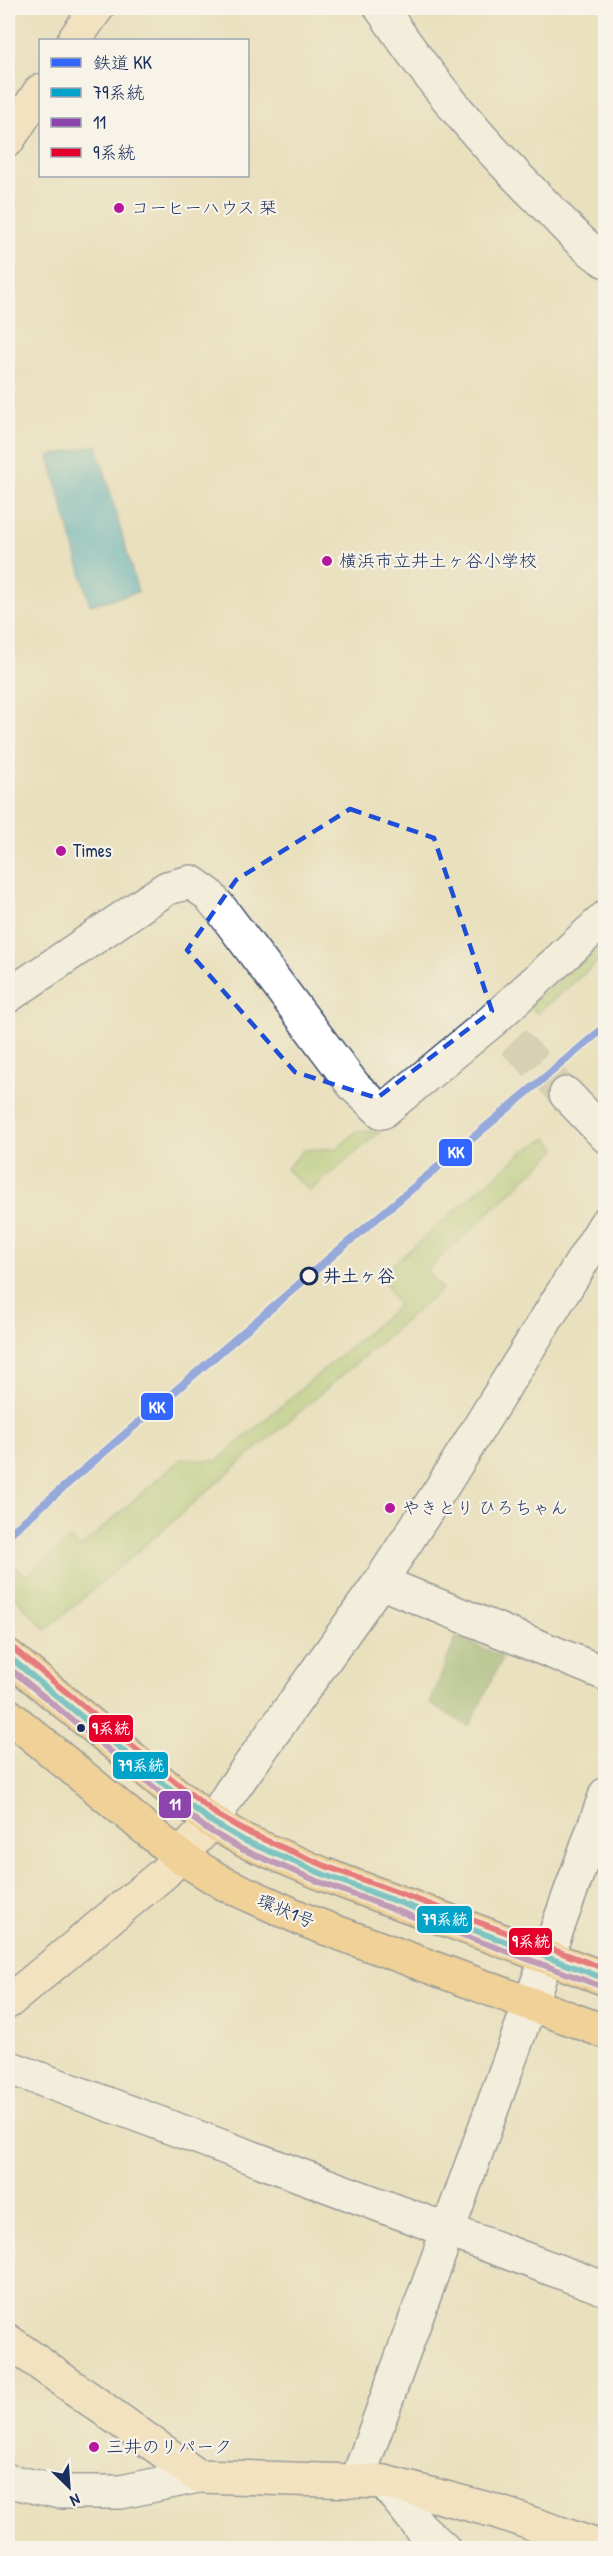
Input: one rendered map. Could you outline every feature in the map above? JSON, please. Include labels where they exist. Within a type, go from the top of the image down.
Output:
[{"type":"main road","points":[[8,1656],[212,1822],[245,1841],[606,1979]]},
{"type":"main road","name":"環状1号","points":[[8,1715],[179,1856],[223,1883],[309,1922],[606,2032]]},
{"type":"street","points":[[75,39],[96,8]]},
{"type":"street","points":[[381,8],[433,83],[480,139],[562,222],[606,261]]},
{"type":"street","points":[[8,140],[39,93]]},
{"type":"street","points":[[8,996],[167,888],[191,882],[208,894],[224,913],[354,1086],[382,1112],[502,1031],[606,917]]},
{"type":"street","points":[[566,1094],[606,1136]]},
{"type":"street","points":[[8,2002],[164,1873],[212,1822],[230,1793],[380,1582],[606,1223]]},
{"type":"street","points":[[380,1582],[606,1674]]},
{"type":"street","points":[[371,2481],[448,2230],[606,1794]]},
{"type":"street","points":[[8,2067],[606,2289]]},
{"type":"street","points":[[8,2341],[198,2476]]},
{"type":"street","points":[[8,2481],[61,2492],[121,2493],[198,2476],[371,2481],[495,2511],[603,2548]]},
{"type":"street","points":[[371,2481],[443,2548]]},
{"type":"highlighted area","points":[[350,809],[434,838],[492,1011],[377,1098],[295,1072],[187,950],[236,880]]},
{"type":"green space","points":[[605,942],[605,956],[537,1013],[528,1006]]},
{"type":"green space","points":[[357,1131],[380,1132],[310,1191],[286,1169],[304,1150],[338,1148]]},
{"type":"green space","points":[[547,1138],[557,1149],[427,1270],[442,1289],[46,1630],[8,1589],[8,1570],[14,1565],[26,1576],[71,1539],[80,1548],[181,1459],[217,1461],[398,1306],[381,1275],[524,1151]]},
{"type":"green space","points":[[456,1637],[503,1657],[469,1726],[430,1704]]},
{"type":"water","points":[[97,445],[138,592],[90,605],[49,456]]},
{"type":"tunnel","points":[[513,1041],[566,1094]]},
{"type":"rail line","name":"KK","points":[[8,1535],[333,1255],[606,1026]]},
{"type":"transit line","name":"9系統","points":[[14,1649],[217,1815],[249,1833],[328,1867],[606,1969]]},
{"type":"transit line","name":"79系統","points":[[8,1656],[177,1795],[212,1822],[245,1841],[325,1875],[606,1979]]},
{"type":"transit line","name":"11","points":[[8,1667],[172,1802],[207,1829],[241,1849],[322,1883],[603,1987]]},
{"type":"place","name":"コーヒーハウス 栞","points":[[119,208]]},
{"type":"place","name":"横浜市立井土ヶ谷小学校","points":[[327,561]]},
{"type":"place","name":"Times","points":[[61,851]]},
{"type":"place","name":"井土ヶ谷","points":[[309,1276]]},
{"type":"place","name":"やきとり ひろちゃん","points":[[390,1508]]},
{"type":"place","name":"三井のリパーク","points":[[94,2447]]}]
